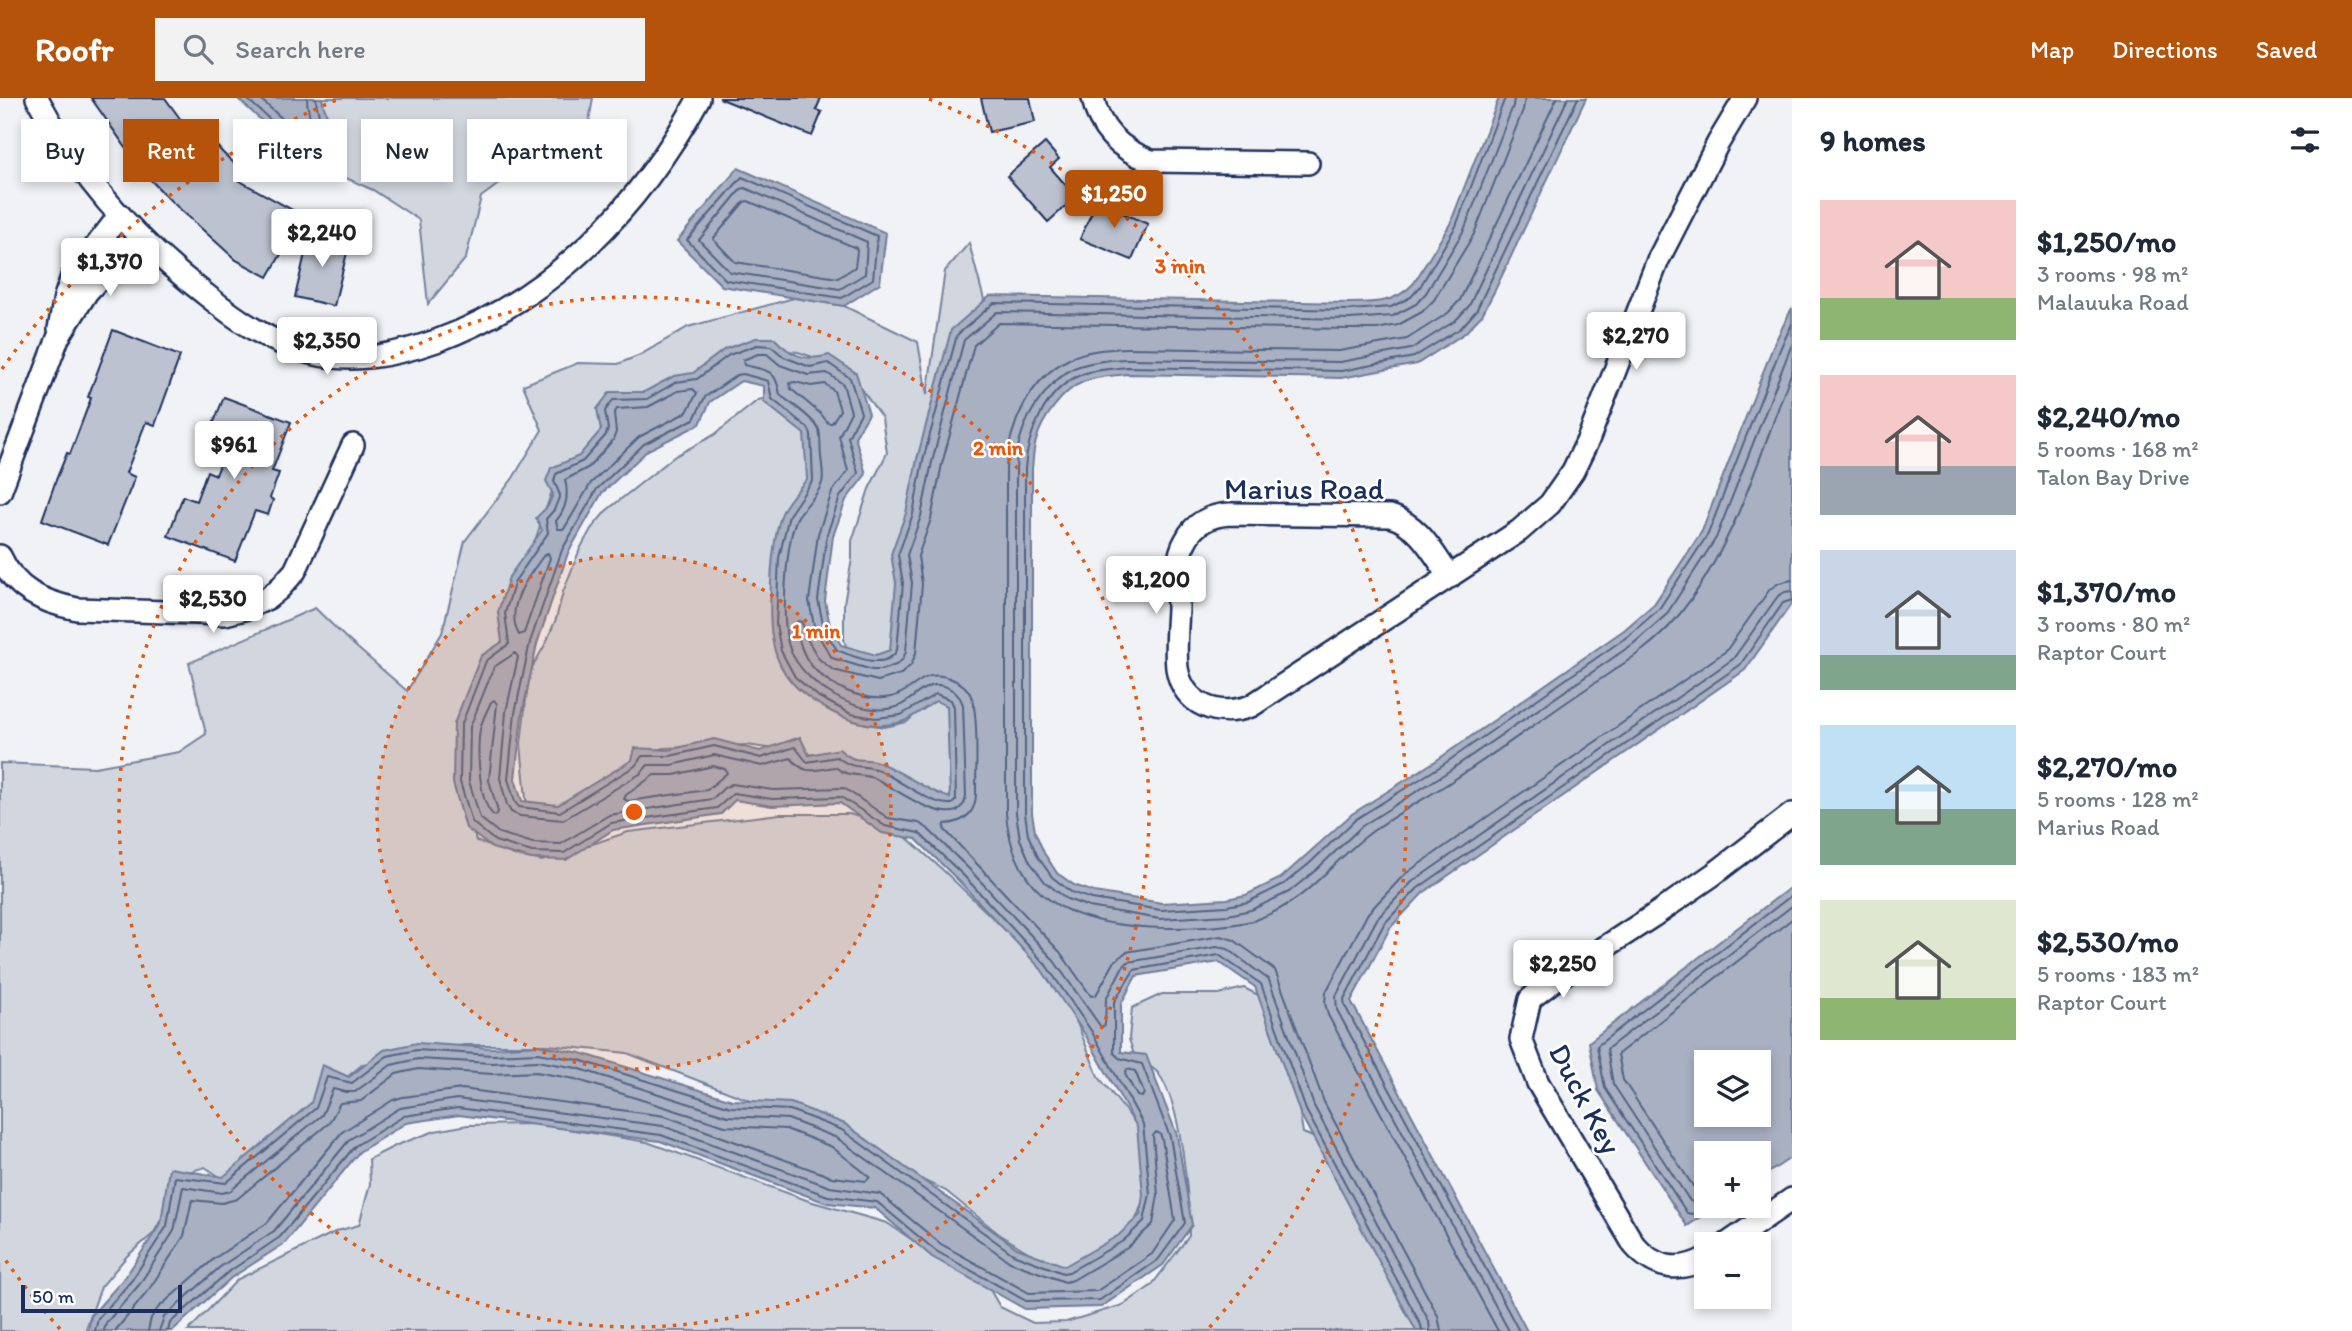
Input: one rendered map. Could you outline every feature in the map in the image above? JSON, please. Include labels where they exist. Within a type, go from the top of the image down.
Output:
[{"type":"street","points":[[37,98],[71,155],[141,239],[227,311],[264,335],[288,346],[312,354],[359,358],[415,348],[453,335],[539,287],[583,253],[606,229],[661,163],[699,98]]},
{"type":"street","points":[[1093,98],[1103,126],[1118,144],[1134,155],[1151,160],[1308,163]]},
{"type":"street","name":"Marius Road","points":[[1450,577],[1419,533],[1404,521],[1390,516],[1230,514],[1211,517],[1191,532],[1179,557],[1177,657],[1180,680],[1191,698],[1209,710],[1238,711],[1251,706],[1450,577],[1531,521],[1550,503],[1568,480],[1588,440],[1658,260],[1745,98]]},
{"type":"street","points":[[0,492],[58,338],[65,298],[72,278],[120,215]]},
{"type":"street","points":[[58,338],[88,292],[110,267],[141,239]]},
{"type":"street","points":[[0,556],[15,580],[26,591],[57,605],[77,609],[208,614],[225,614],[245,609],[274,594],[295,571],[354,445]]},
{"type":"street","name":"Duck Key","points":[[1694,1263],[1686,1267],[1667,1267],[1649,1260],[1634,1245],[1538,1083],[1521,1039],[1530,999],[1714,874],[1792,814]]},
{"type":"street","points":[[1744,1232],[1792,1199]]},
{"type":"shaded area","points":[[322,98],[593,98],[590,119],[467,119],[467,182],[501,182],[481,197],[466,258],[428,304],[419,220],[373,190],[347,178],[347,119],[328,119]]},
{"type":"shaded area","points":[[969,243],[987,311],[912,620],[880,665],[849,656],[844,639],[844,603],[852,559],[852,541],[869,489],[887,453],[882,418],[860,387],[824,361],[798,352],[753,348],[552,491],[526,567],[470,814],[476,841],[514,855],[542,861],[628,832],[780,814],[849,814],[896,828],[1032,956],[1068,1000],[1098,1076],[1143,1133],[1149,1184],[1131,1233],[1062,1273],[999,1234],[946,1191],[782,1113],[627,1053],[548,1045],[464,1045],[363,1064],[293,1122],[232,1185],[205,1167],[188,1172],[153,1234],[127,1256],[101,1287],[85,1331],[0,1331],[0,763],[95,767],[179,752],[206,734],[189,663],[315,608],[407,691],[442,633],[465,541],[513,478],[542,430],[523,385],[578,363],[618,364],[640,355],[688,327],[794,298],[844,306],[918,342],[927,395],[945,271]]},
{"type":"shaded area","points":[[768,398],[791,409],[821,466],[807,495],[831,709],[866,724],[885,727],[907,722],[929,700],[947,691],[965,805],[834,758],[747,745],[664,748],[649,752],[584,804],[529,809],[521,744],[529,673],[546,643],[563,592],[591,529],[606,511],[675,456],[714,435],[758,400]]},
{"type":"shaded area","points":[[1244,988],[1283,1007],[1303,1133],[1320,1142],[1331,1154],[1339,1188],[1370,1209],[1436,1331],[188,1331],[238,1279],[337,1231],[359,1225],[370,1184],[369,1159],[435,1131],[468,1125],[537,1124],[647,1142],[809,1201],[887,1223],[989,1288],[1000,1307],[1033,1323],[1066,1322],[1123,1305],[1151,1286],[1189,1236],[1186,1175],[1173,1106],[1158,1073],[1135,1058],[1129,1039],[1132,1008],[1162,994],[1219,994]]},
{"type":"water","points":[[237,98],[322,98],[328,119],[260,119]]},
{"type":"water","points":[[1499,98],[1586,98],[1482,315],[1465,333],[1417,364],[1341,378],[1127,374],[1099,377],[1075,386],[1054,407],[1039,433],[1032,469],[1032,813],[1035,832],[1057,873],[1074,885],[1094,892],[1162,903],[1227,899],[1246,895],[1281,878],[1352,814],[1437,760],[1624,630],[1654,604],[1702,531],[1774,344],[1792,308],[1792,603],[1745,670],[1423,893],[1390,928],[1351,1001],[1527,1331],[1416,1331],[1300,1113],[1255,987],[1219,962],[1136,976],[1121,1004],[1121,1052],[1146,1055],[1177,1135],[1192,1225],[1163,1265],[1101,1307],[1025,1309],[932,1257],[875,1208],[827,1203],[660,1141],[459,1115],[406,1123],[359,1152],[285,1243],[231,1278],[172,1331],[88,1331],[91,1316],[126,1276],[161,1223],[169,1168],[223,1177],[311,1103],[322,1065],[349,1077],[384,1050],[417,1043],[492,1048],[538,1045],[581,1053],[732,1100],[791,1103],[845,1124],[1017,1248],[1065,1266],[1119,1235],[1140,1215],[1143,1195],[1137,1127],[1086,1036],[1041,969],[916,839],[882,833],[840,803],[772,806],[735,800],[721,814],[613,830],[566,860],[531,859],[492,848],[466,828],[453,783],[454,724],[481,656],[502,642],[498,612],[509,577],[542,530],[536,518],[548,506],[553,494],[546,481],[551,468],[579,456],[601,430],[597,409],[610,392],[644,392],[674,376],[693,373],[725,349],[756,338],[774,338],[799,356],[813,358],[829,355],[856,373],[869,414],[855,437],[866,474],[846,500],[833,536],[825,601],[830,626],[841,645],[876,655],[890,650],[896,583],[891,554],[906,513],[917,459],[951,330],[990,296],[1376,302],[1400,295],[1414,283],[1450,224]],"holes":[[[741,381],[764,386],[764,402],[804,434],[807,479],[784,509],[775,539],[770,604],[773,642],[778,659],[796,687],[812,700],[832,712],[858,722],[895,724],[936,701],[947,706],[950,798],[880,763],[851,758],[839,749],[809,755],[800,737],[760,751],[714,739],[669,750],[635,748],[632,760],[558,805],[522,801],[515,779],[522,715],[537,644],[568,553],[602,493],[648,450],[700,424],[710,402]]]},
{"type":"water","points":[[738,168],[886,233],[880,283],[844,306],[722,286],[677,241]]},
{"type":"water","points":[[1792,886],[1792,1157],[1771,1171],[1771,1141],[1694,1141],[1694,1218],[1699,1218],[1687,1226],[1598,1090],[1589,1042]]},
{"type":"building","points":[[91,98],[165,98],[180,119],[123,119],[123,144],[109,124],[109,119],[106,119]]},
{"type":"building","points":[[719,98],[821,98],[816,110],[822,112],[812,136]]},
{"type":"building","points":[[981,98],[1030,98],[1035,122],[989,132]]},
{"type":"building","points":[[1045,143],[1059,159],[1050,167],[1076,197],[1048,222],[1007,176]]},
{"type":"building","points":[[219,148],[233,162],[233,182],[242,182],[303,216],[268,277],[236,260],[153,182],[219,182]]},
{"type":"building","points":[[1102,189],[1102,204],[1148,224],[1132,260],[1080,239]]},
{"type":"building","points":[[310,232],[350,240],[334,306],[295,297]]},
{"type":"building","points":[[113,330],[180,356],[155,425],[146,422],[126,473],[135,477],[108,545],[42,520],[91,398],[88,397]]},
{"type":"building","points":[[224,397],[291,422],[272,471],[279,473],[270,498],[273,500],[268,515],[255,511],[235,561],[168,536],[183,496],[196,501],[207,471],[216,475],[228,444],[208,437]]}]
